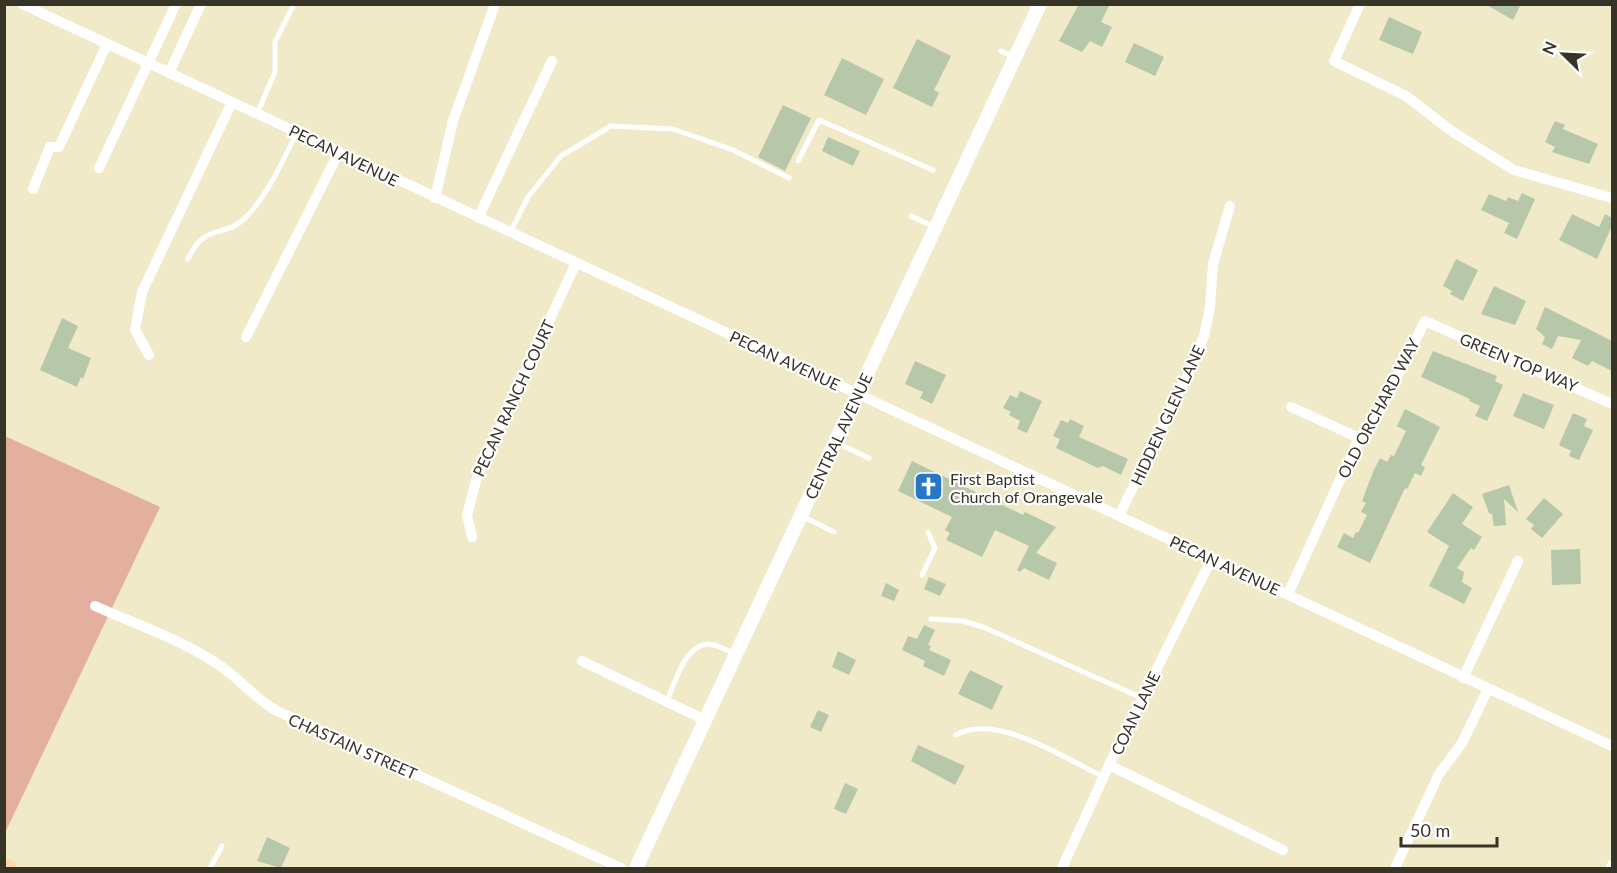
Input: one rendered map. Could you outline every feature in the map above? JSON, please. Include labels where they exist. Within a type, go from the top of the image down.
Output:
[{"type":"main road","points":[[4,866],[9,868]]},
{"type":"street","name":"PECAN AVENUE","points":[[22,4],[297,132],[338,154],[1212,558],[1463,678],[1612,746]]},
{"type":"street","points":[[99,168],[150,64],[176,4]]},
{"type":"street","points":[[169,73],[201,4]]},
{"type":"street","points":[[435,198],[453,121],[495,4]]},
{"type":"street","name":"CENTRAL AVENUE","points":[[636,868],[1041,4]]},
{"type":"street","points":[[1360,4],[1334,61],[1406,96],[1478,149],[1514,170],[1612,198]]},
{"type":"street","points":[[33,189],[50,147],[59,147],[107,44]]},
{"type":"street","points":[[478,218],[552,61]]},
{"type":"street","points":[[150,355],[135,330],[142,292],[232,102]]},
{"type":"street","points":[[246,337],[338,154]]},
{"type":"street","name":"HIDDEN GLEN LANE","points":[[1119,516],[1193,364],[1204,336],[1210,307],[1213,264],[1230,206]]},
{"type":"street","name":"PECAN RANCH COURT","points":[[472,537],[466,516],[477,477],[576,263]]},
{"type":"street","name":"GREEN TOP WAY","points":[[1425,321],[1612,404]]},
{"type":"street","name":"OLD ORCHARD WAY","points":[[1288,594],[1359,438],[1381,409],[1425,321]]},
{"type":"street","points":[[1291,406],[1359,438]]},
{"type":"street","name":"COAN LANE","points":[[1062,868],[1109,765],[1212,558]]},
{"type":"street","points":[[1463,678],[1518,561]]},
{"type":"street","name":"CHASTAIN STREET","points":[[95,606],[217,663],[258,701],[277,711],[621,868]]},
{"type":"street","points":[[582,661],[705,720]]},
{"type":"street","points":[[1395,868],[1439,774],[1462,743],[1488,689]]},
{"type":"street","points":[[1109,765],[1283,850]]},
{"type":"lane","points":[[257,114],[275,72],[275,42],[294,4]]},
{"type":"lane","points":[[1001,51],[1015,57]]},
{"type":"lane","points":[[798,161],[819,120],[933,170]]},
{"type":"lane","points":[[510,233],[528,196],[561,156],[611,126],[673,129],[733,150],[789,178]]},
{"type":"lane","points":[[189,259],[198,242],[205,236],[237,225],[247,217],[265,191],[297,132]]},
{"type":"lane","points":[[911,216],[936,228]]},
{"type":"lane","points":[[835,442],[869,458]]},
{"type":"lane","points":[[801,515],[834,532]]},
{"type":"lane","points":[[922,575],[935,548],[928,532]]},
{"type":"lane","points":[[931,619],[963,621],[983,627],[1142,699]]},
{"type":"lane","points":[[667,701],[688,656],[700,646],[710,644],[736,654]]},
{"type":"lane","points":[[956,735],[966,730],[1000,729],[1104,777]]},
{"type":"lane","points":[[210,868],[222,846]]},
{"type":"shaded area","points":[[5,436],[160,507],[5,833]]},
{"type":"building","points":[[1079,4],[1110,4],[1101,22],[1112,27],[1102,47],[1090,41],[1082,52],[1059,41]]},
{"type":"building","points":[[1485,4],[1521,4],[1513,20]]},
{"type":"building","points":[[1389,17],[1422,32],[1413,54],[1379,40]]},
{"type":"building","points":[[917,39],[951,56],[934,90],[939,93],[932,107],[893,88]]},
{"type":"building","points":[[1134,43],[1164,57],[1155,76],[1125,62]]},
{"type":"building","points":[[842,58],[884,79],[866,115],[824,95]]},
{"type":"building","points":[[783,105],[811,118],[785,171],[758,157]]},
{"type":"building","points":[[1555,121],[1565,125],[1563,129],[1598,144],[1589,164],[1552,152],[1555,147],[1545,142]]},
{"type":"building","points":[[828,137],[860,151],[853,166],[822,151]]},
{"type":"building","points":[[1522,193],[1535,199],[1517,239],[1504,233],[1509,223],[1481,210],[1489,194],[1506,201],[1508,197],[1518,201]]},
{"type":"building","points":[[1572,214],[1599,227],[1605,214],[1612,218],[1612,226],[1597,259],[1559,240]]},
{"type":"building","points":[[1456,259],[1478,270],[1463,301],[1450,294],[1452,291],[1443,286]]},
{"type":"building","points":[[1494,286],[1526,301],[1515,325],[1481,314]]},
{"type":"building","points":[[1545,307],[1612,341],[1612,371],[1592,361],[1588,366],[1572,358],[1581,340],[1558,336],[1552,349],[1542,344],[1545,337],[1536,329]]},
{"type":"building","points":[[62,318],[78,326],[68,348],[91,358],[83,379],[81,377],[77,387],[40,370]]},
{"type":"building","points":[[1433,351],[1497,376],[1495,381],[1503,385],[1487,421],[1475,416],[1480,406],[1469,401],[1470,399],[1421,377]]},
{"type":"building","points":[[915,361],[946,375],[932,404],[920,398],[923,392],[905,384]]},
{"type":"building","points":[[1020,391],[1042,401],[1027,433],[1017,429],[1020,421],[1009,415],[1011,412],[1003,408],[1010,395],[1017,398]]},
{"type":"building","points":[[1523,393],[1554,405],[1544,429],[1513,416]]},
{"type":"building","points":[[1405,409],[1440,427],[1421,465],[1425,467],[1421,476],[1415,473],[1407,489],[1405,488],[1370,563],[1337,547],[1344,533],[1353,538],[1356,532],[1358,533],[1367,515],[1361,512],[1366,503],[1362,501],[1380,458],[1387,462],[1391,455],[1394,456],[1406,431],[1397,426]]},
{"type":"building","points":[[1573,413],[1587,419],[1584,426],[1593,430],[1579,460],[1569,456],[1571,451],[1559,445]]},
{"type":"building","points":[[1070,419],[1084,426],[1079,437],[1128,459],[1121,475],[1103,466],[1098,468],[1056,448],[1060,439],[1053,436],[1061,420],[1068,423]]},
{"type":"building","points":[[912,461],[1023,515],[1025,512],[1056,527],[1036,553],[1057,563],[1049,580],[1024,568],[1020,572],[1017,570],[1029,546],[995,530],[982,557],[946,540],[950,533],[945,530],[952,517],[898,491]]},
{"type":"building","points":[[1509,485],[1518,512],[1504,499],[1506,525],[1494,526],[1492,514],[1489,513],[1482,494]]},
{"type":"building","points":[[1453,493],[1473,507],[1462,524],[1482,537],[1474,550],[1471,548],[1457,568],[1464,572],[1462,582],[1472,588],[1464,604],[1429,586],[1449,546],[1427,532]]},
{"type":"building","points":[[1544,498],[1563,514],[1542,538],[1531,529],[1534,525],[1526,519]]},
{"type":"building","points":[[1580,549],[1581,584],[1552,585],[1551,550]]},
{"type":"building","points":[[929,577],[946,584],[940,596],[924,589]]},
{"type":"building","points":[[886,583],[899,590],[894,601],[881,596]]},
{"type":"building","points":[[924,625],[935,630],[928,645],[931,646],[929,650],[951,660],[944,676],[923,666],[925,661],[902,650],[908,636],[917,639]]},
{"type":"building","points":[[838,651],[856,660],[849,675],[832,667]]},
{"type":"building","points":[[970,670],[1003,686],[992,710],[958,694]]},
{"type":"building","points":[[818,710],[829,715],[821,732],[810,727]]},
{"type":"building","points":[[918,745],[965,766],[955,785],[911,761]]},
{"type":"building","points":[[845,783],[858,789],[846,814],[834,809]]},
{"type":"building","points":[[267,837],[290,848],[281,868],[257,861]]},
{"type":"place","name":"First Baptist Church of Orangevale","points":[[929,487]]}]
